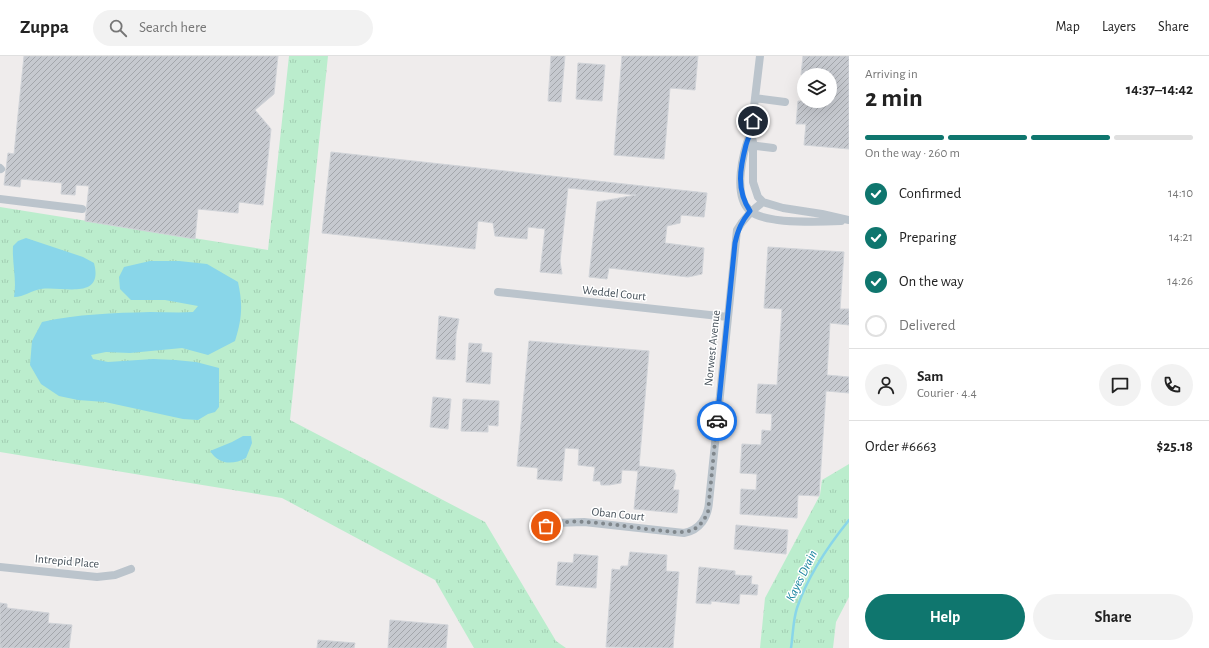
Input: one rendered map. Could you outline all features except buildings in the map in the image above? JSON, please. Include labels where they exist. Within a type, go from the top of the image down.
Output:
[{"type":"street","points":[[760,56],[750,145],[740,180],[744,202],[750,211],[761,216],[783,220],[820,222],[849,220]]},
{"type":"street","points":[[755,98],[785,102]]},
{"type":"street","points":[[750,145],[773,148]]},
{"type":"street","points":[[750,145],[753,187],[758,197],[763,202],[783,208],[849,220]]},
{"type":"street","points":[[0,199],[82,209]]},
{"type":"street","name":"Norwest Avenue","points":[[697,528],[709,509],[737,230],[750,211],[763,202]]},
{"type":"street","name":"Weddel Court","points":[[498,292],[728,317]]},
{"type":"street","name":"Oban Court","points":[[537,528],[555,523],[584,522],[684,532],[692,531],[697,528]]},
{"type":"street","name":"Intrepid Place","points":[[0,567],[96,577],[115,575],[131,569]]},
{"type":"green space","points":[[289,56],[328,56],[290,420],[485,522],[556,641],[566,648],[474,648],[435,580],[282,498],[0,452],[0,207],[268,250]]},
{"type":"green space","points":[[849,464],[849,597],[836,622],[833,648],[760,648],[765,598],[820,495],[822,480]]},
{"type":"water","points":[[26,238],[83,257],[94,263],[95,275],[93,283],[80,289],[41,289],[14,297],[15,284],[13,246],[18,241]]},
{"type":"water","points":[[150,261],[179,261],[207,264],[238,282],[241,298],[241,312],[235,341],[208,355],[182,348],[130,353],[106,352],[91,355],[93,359],[108,362],[153,359],[175,360],[196,362],[219,368],[219,407],[215,412],[198,420],[183,419],[105,402],[78,400],[59,396],[41,384],[30,365],[32,341],[42,322],[96,314],[193,312],[198,306],[165,300],[131,300],[120,289],[119,277],[124,267]]},
{"type":"water","points":[[243,436],[251,436],[252,443],[246,458],[231,463],[218,459],[210,451],[232,442]]},
{"type":"waterway","name":"Kayes Drain","points":[[791,648],[796,613],[807,584],[826,551],[849,520]]},
{"type":"way so far","points":[[546,526],[555,523],[584,522],[674,532],[688,532],[697,528],[708,512],[710,502],[717,421]]},
{"type":"route","points":[[717,421],[737,230],[750,211],[744,202],[740,180],[744,154],[747,142],[752,132],[753,121]]}]
